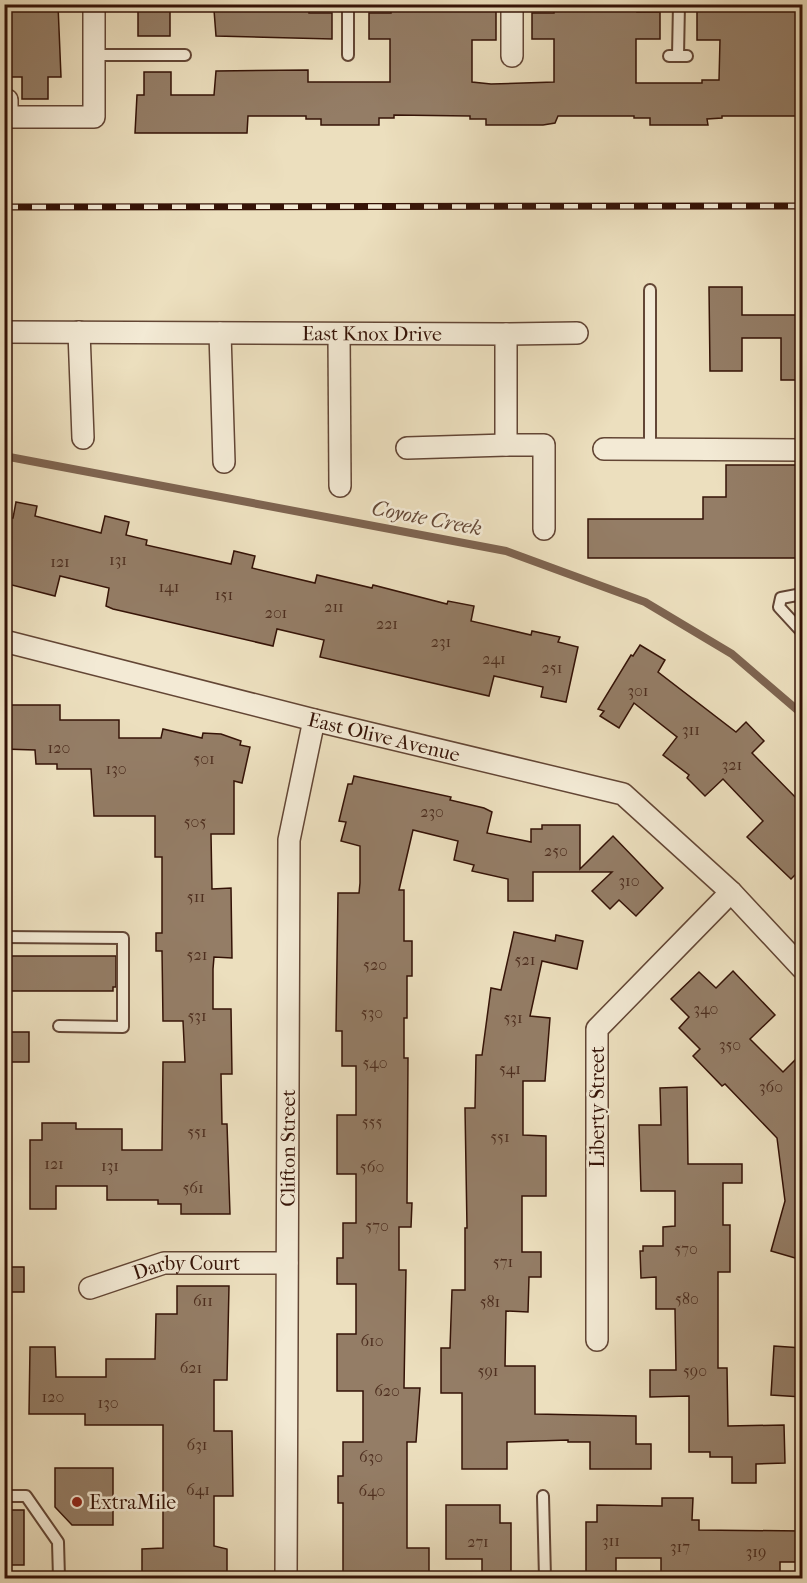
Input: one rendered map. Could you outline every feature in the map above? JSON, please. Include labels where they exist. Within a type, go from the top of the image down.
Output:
[{"type":"street","points":[[7,100],[7,117],[94,117],[94,4]]},
{"type":"street","points":[[512,4],[513,56]]},
{"type":"street","name":"East Knox Drive","points":[[4,332],[577,333]]},
{"type":"street","points":[[79,332],[83,438]]},
{"type":"street","points":[[220,333],[224,462]]},
{"type":"street","points":[[339,334],[340,486]]},
{"type":"street","points":[[506,334],[506,445]]},
{"type":"street","points":[[407,448],[544,445],[544,529]]},
{"type":"street","points":[[604,449],[802,450]]},
{"type":"street","name":"East Olive Avenue","points":[[4,641],[314,720],[623,794],[731,892],[802,968]]},
{"type":"street","name":"Clifton Street","points":[[286,1578],[289,840],[314,720]]},
{"type":"street","name":"Liberty Street","points":[[597,1341],[597,1029],[731,892]]},
{"type":"street","name":"Darby Court","points":[[90,1287],[164,1263],[287,1263]]},
{"type":"lane","points":[[347,55],[348,4]]},
{"type":"lane","points":[[678,56],[679,4]]},
{"type":"lane","points":[[94,55],[185,55]]},
{"type":"lane","points":[[650,290],[650,450]]},
{"type":"lane","points":[[802,594],[781,598],[779,607],[802,632]]},
{"type":"lane","points":[[4,937],[123,938],[123,1027],[59,1026]]},
{"type":"lane","points":[[4,1496],[26,1496],[58,1542],[59,1578]]},
{"type":"lane","points":[[543,1496],[544,1578]]},
{"type":"building","points":[[4,4],[58,5],[61,77],[48,77],[48,99],[22,99],[22,77],[4,77]]},
{"type":"building","points":[[138,4],[170,4],[170,36],[138,36]]},
{"type":"building","points":[[271,4],[309,4],[309,13],[332,13],[332,39],[216,36],[214,10],[271,10]]},
{"type":"building","points":[[472,4],[472,8],[496,8],[496,40],[472,40],[472,82],[491,84],[554,82],[554,39],[532,39],[532,13],[554,13],[554,5],[637,4],[637,12],[660,12],[660,39],[636,39],[636,83],[702,83],[702,80],[719,80],[720,40],[697,40],[697,8],[720,7],[720,5],[802,5],[802,116],[722,116],[722,118],[707,119],[708,125],[650,125],[650,118],[634,118],[634,116],[558,116],[555,123],[543,125],[486,125],[486,119],[470,119],[470,116],[394,115],[394,118],[379,118],[379,125],[321,125],[321,119],[306,119],[306,116],[248,116],[247,133],[135,133],[137,95],[144,95],[144,72],[171,72],[171,95],[214,95],[216,71],[308,70],[308,82],[390,82],[390,39],[369,39],[369,13],[391,13],[391,6]]},
{"type":"building","points":[[709,287],[742,287],[742,315],[801,315],[802,380],[781,380],[781,338],[742,338],[742,371],[710,371]]},
{"type":"building","points":[[726,465],[796,465],[796,476],[802,476],[802,558],[588,558],[588,519],[703,519],[703,497],[726,497]]},
{"type":"building","points":[[16,502],[37,506],[35,516],[101,533],[105,516],[129,522],[126,535],[147,540],[146,545],[231,564],[234,551],[255,556],[252,568],[315,583],[317,575],[372,588],[373,585],[447,604],[448,601],[474,606],[471,621],[531,635],[532,631],[560,637],[558,642],[578,647],[566,702],[541,697],[543,687],[494,676],[489,696],[320,657],[324,640],[277,629],[273,646],[113,609],[106,606],[109,588],[60,576],[55,596],[4,583],[4,523],[9,524],[10,518],[13,518]]},
{"type":"building","points":[[640,645],[665,660],[658,672],[736,732],[746,722],[764,741],[752,753],[802,804],[802,868],[791,879],[747,837],[763,821],[723,779],[705,796],[687,778],[689,775],[663,755],[677,737],[634,703],[619,728],[600,716],[604,711],[598,709],[631,655],[633,656]]},
{"type":"building","points":[[4,705],[60,705],[60,720],[119,720],[119,738],[161,738],[163,729],[202,738],[203,733],[221,734],[241,741],[240,745],[250,747],[242,783],[234,781],[234,834],[211,834],[212,889],[231,888],[232,958],[214,957],[213,969],[213,1009],[231,1009],[232,1074],[221,1074],[222,1124],[227,1124],[230,1214],[181,1214],[181,1204],[158,1204],[158,1200],[107,1200],[107,1186],[56,1186],[56,1209],[30,1209],[30,1140],[42,1140],[42,1123],[76,1123],[76,1129],[122,1129],[122,1150],[162,1150],[163,1062],[185,1062],[183,1021],[163,1021],[162,951],[156,951],[156,933],[162,933],[162,857],[155,857],[155,816],[94,816],[91,769],[57,769],[57,764],[36,764],[35,750],[4,749]]},
{"type":"building","points":[[354,776],[451,797],[450,800],[484,808],[492,812],[487,833],[531,842],[531,829],[542,829],[542,825],[580,825],[580,869],[613,836],[663,888],[636,916],[619,900],[610,909],[592,891],[612,872],[533,872],[533,901],[508,901],[508,879],[472,871],[474,865],[454,860],[458,841],[413,830],[399,890],[404,890],[404,941],[412,941],[412,976],[407,976],[407,1018],[404,1018],[404,1058],[408,1058],[407,1203],[412,1203],[411,1227],[399,1227],[399,1270],[406,1270],[404,1388],[420,1388],[416,1442],[407,1442],[407,1548],[429,1548],[429,1573],[392,1573],[392,1578],[343,1578],[343,1503],[338,1503],[338,1476],[343,1476],[343,1442],[363,1442],[363,1391],[337,1391],[337,1334],[356,1334],[356,1284],[337,1284],[337,1258],[343,1258],[343,1223],[356,1223],[356,1174],[337,1174],[337,1115],[356,1115],[356,1066],[342,1066],[342,1031],[336,1031],[338,893],[359,893],[360,883],[360,846],[341,841],[346,822],[339,821],[348,784],[352,784]]},
{"type":"building","points":[[514,932],[555,941],[556,935],[583,941],[577,969],[542,961],[530,1016],[550,1018],[545,1081],[523,1081],[523,1135],[546,1136],[546,1196],[522,1196],[522,1252],[541,1252],[541,1277],[529,1277],[528,1312],[506,1311],[505,1366],[535,1366],[535,1414],[636,1416],[636,1444],[651,1444],[651,1469],[590,1469],[590,1442],[568,1442],[568,1440],[507,1442],[507,1469],[462,1469],[462,1393],[441,1393],[441,1348],[450,1348],[452,1290],[465,1290],[465,1228],[467,1228],[465,1108],[475,1108],[476,1055],[482,1055],[491,988],[501,990]]},
{"type":"building","points":[[4,956],[116,956],[116,987],[113,987],[113,991],[4,991]]},
{"type":"building","points":[[733,971],[775,1015],[750,1039],[783,1072],[802,1053],[802,1260],[771,1251],[785,1201],[777,1138],[725,1084],[722,1086],[693,1056],[700,1049],[679,1028],[689,1017],[671,999],[699,972],[716,988]]},
{"type":"building","points":[[4,1032],[29,1032],[29,1062],[4,1062]]},
{"type":"building","points":[[687,1087],[688,1164],[742,1164],[742,1183],[723,1183],[723,1225],[730,1225],[730,1272],[718,1272],[718,1368],[727,1368],[728,1426],[784,1425],[785,1463],[756,1464],[756,1483],[732,1483],[732,1457],[710,1457],[710,1452],[689,1452],[689,1396],[650,1397],[650,1370],[676,1370],[675,1309],[656,1309],[656,1277],[641,1278],[640,1251],[643,1251],[643,1246],[663,1246],[663,1227],[675,1226],[675,1191],[641,1191],[639,1125],[661,1125],[660,1088]]},
{"type":"building","points":[[4,1267],[24,1267],[24,1292],[4,1292]]},
{"type":"building","points":[[177,1286],[229,1286],[227,1380],[214,1380],[214,1431],[232,1431],[233,1496],[214,1496],[214,1546],[227,1549],[227,1578],[179,1578],[179,1573],[142,1573],[142,1549],[163,1548],[163,1425],[85,1425],[85,1414],[29,1414],[30,1347],[55,1347],[56,1377],[106,1377],[106,1359],[155,1359],[156,1314],[177,1314]]},
{"type":"building","points":[[774,1346],[802,1348],[802,1397],[771,1395]]},
{"type":"building","points":[[55,1468],[113,1468],[113,1525],[72,1525],[55,1507]]},
{"type":"building","points":[[662,1498],[693,1498],[692,1520],[699,1520],[699,1530],[802,1531],[802,1562],[780,1562],[780,1572],[661,1573],[661,1558],[616,1558],[616,1578],[586,1578],[586,1522],[597,1522],[597,1505],[662,1506]]},
{"type":"building","points":[[446,1505],[500,1505],[500,1523],[511,1523],[511,1578],[482,1578],[482,1559],[446,1559]]},
{"type":"building","points":[[4,1510],[24,1510],[24,1565],[4,1565]]},
{"type":"waterway","name":"Coyote Creek","points":[[4,456],[506,551],[645,602],[732,654],[802,714]]},
{"type":"railway","points":[[4,207],[802,206]]},
{"type":"place","name":"ExtraMile","points":[[77,1502]]}]
